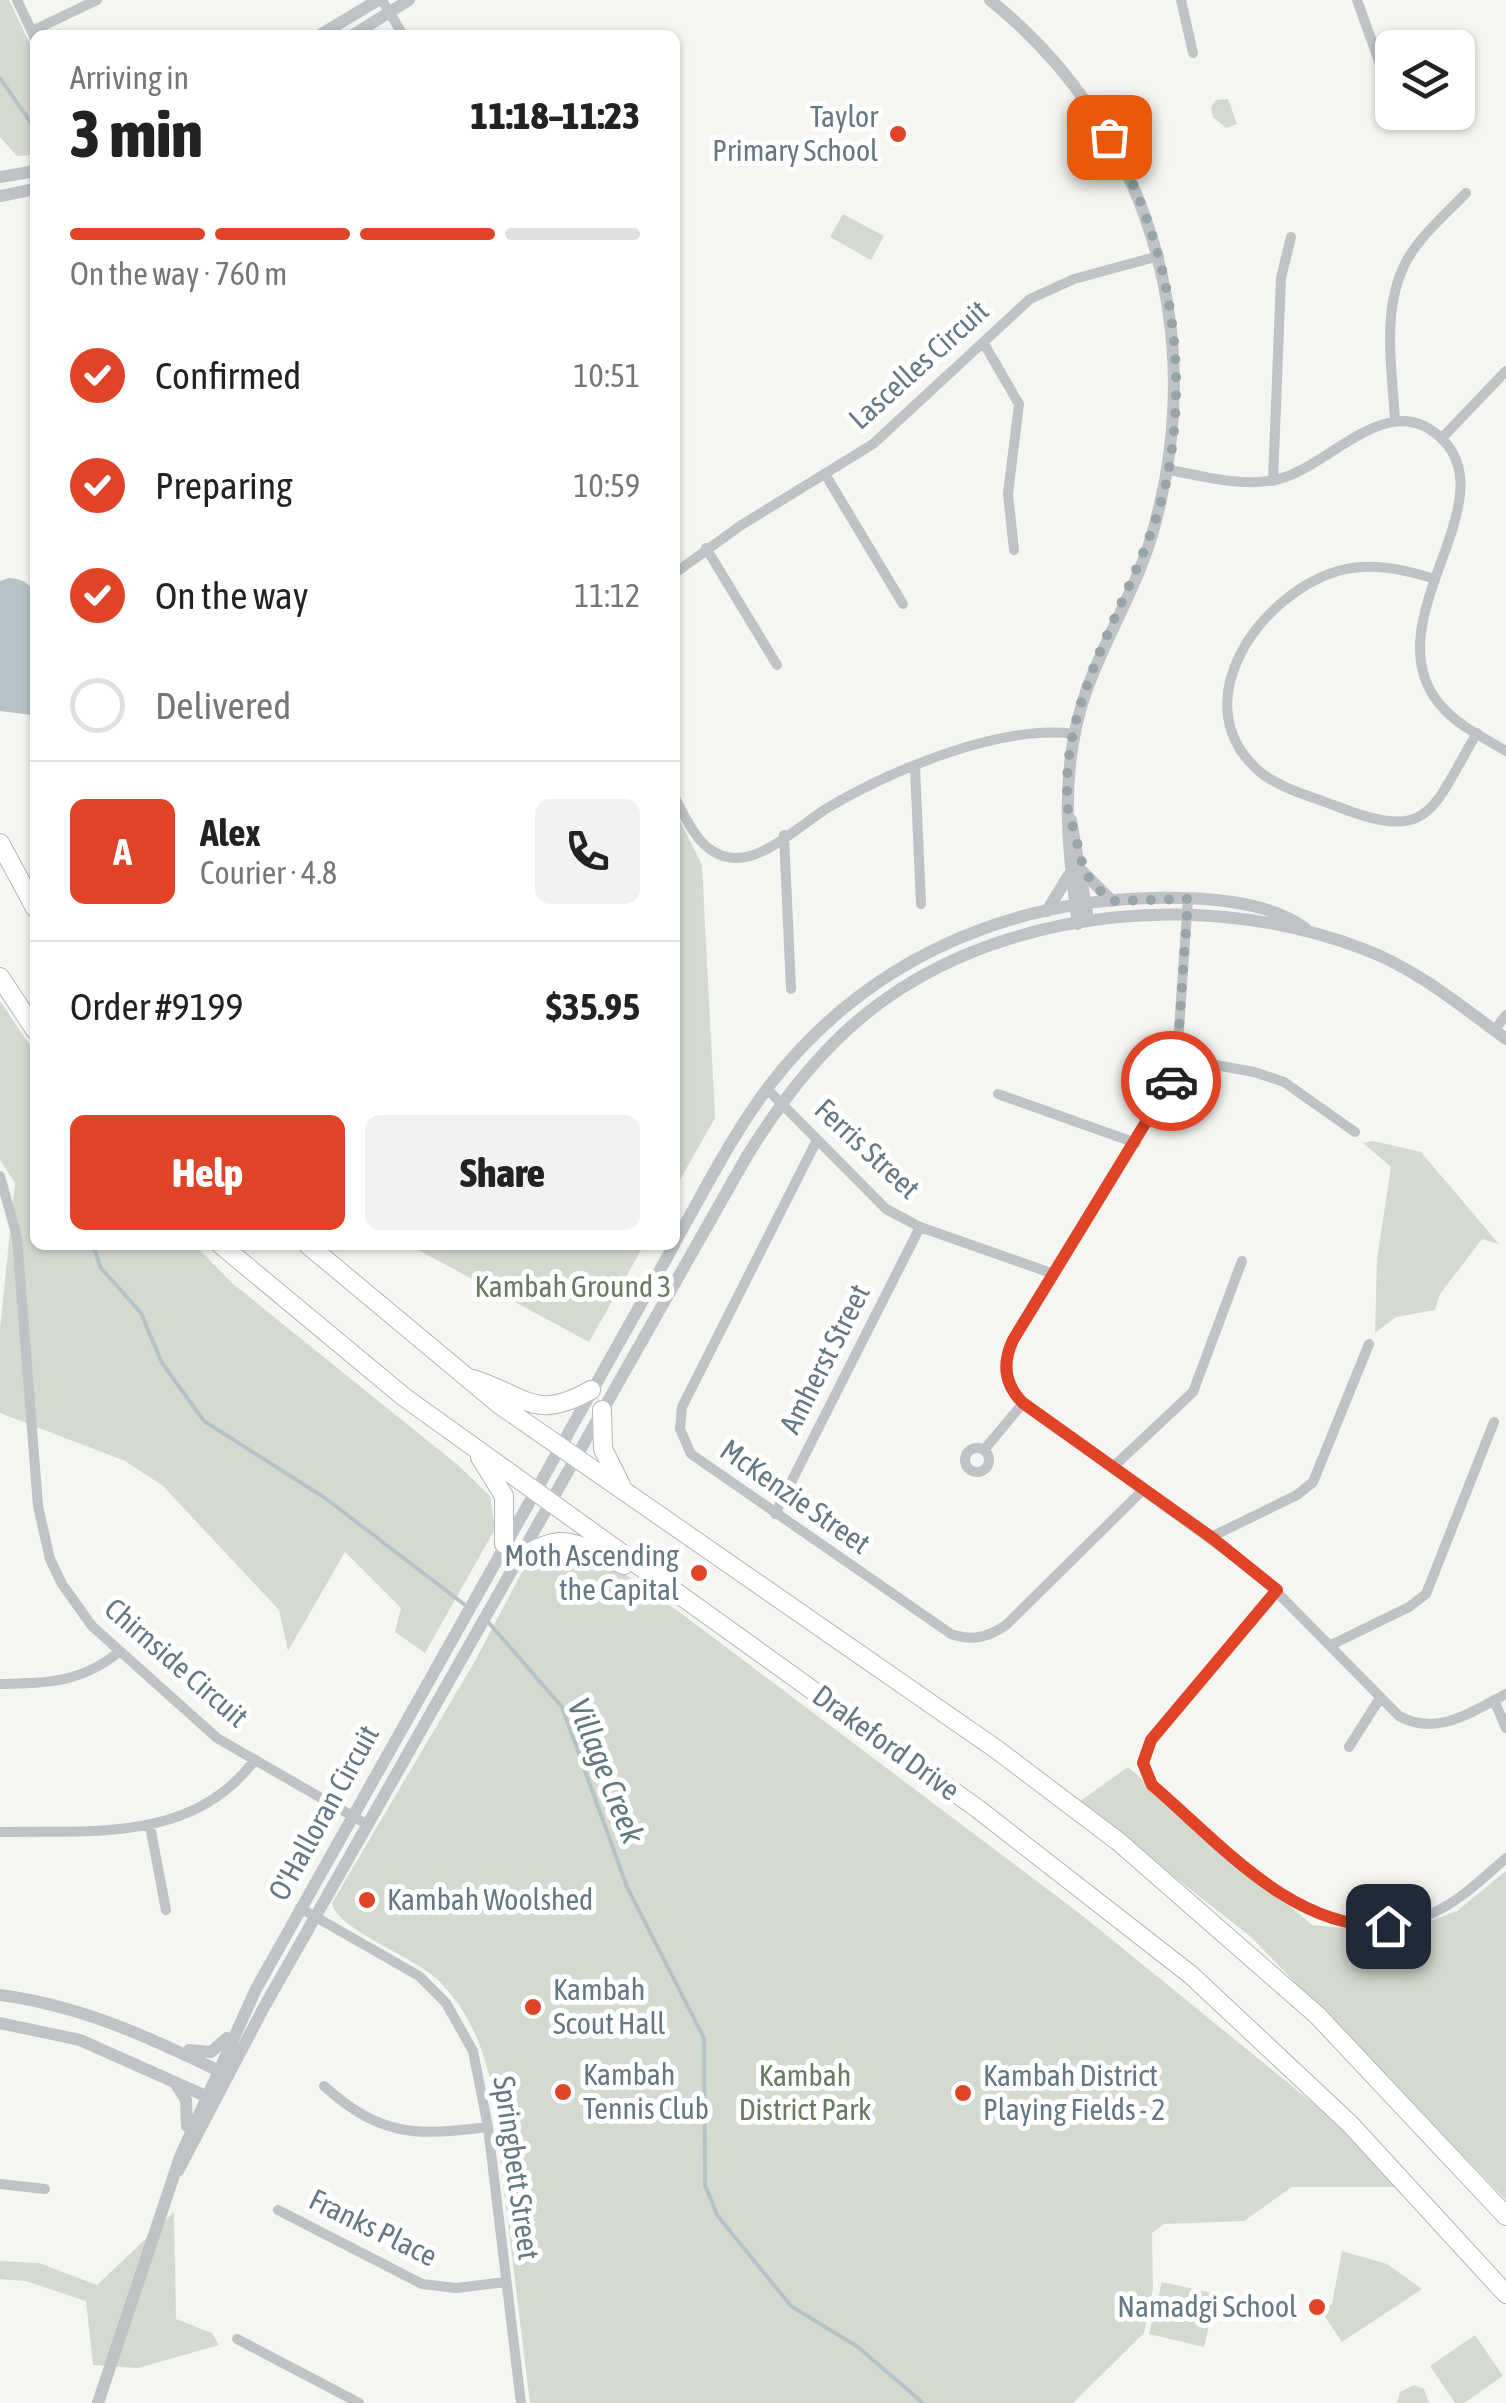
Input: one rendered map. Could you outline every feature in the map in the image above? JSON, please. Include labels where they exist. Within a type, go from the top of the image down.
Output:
[{"type":"highway","points":[[0,843],[30,899]]},
{"type":"highway","points":[[0,977],[30,1022]]},
{"type":"highway","name":"Drakeford Drive","points":[[227,1250],[340,1348],[978,1809],[1191,1975],[1350,2124],[1506,2294]]},
{"type":"highway","name":"Drakeford Drive","points":[[314,1250],[458,1374],[996,1749],[1150,1867],[1317,2015],[1506,2216]]},
{"type":"highway","points":[[458,1374],[536,1406],[558,1406],[591,1390]]},
{"type":"highway","points":[[602,1410],[603,1449],[628,1496]]},
{"type":"highway","points":[[472,1446],[504,1496],[504,1544]]},
{"type":"highway","points":[[517,1560],[547,1543],[571,1541],[648,1574]]},
{"type":"street","points":[[18,0],[31,30]]},
{"type":"street","points":[[41,30],[98,0]]},
{"type":"street","points":[[330,30],[383,4],[408,0]]},
{"type":"street","points":[[990,0],[1064,73],[1101,123],[1134,185],[1159,256],[1176,357],[1169,470],[1142,564],[1088,688],[1074,734],[1066,838],[1076,870],[1083,924]]},
{"type":"street","points":[[1181,0],[1194,53]]},
{"type":"street","points":[[1357,0],[1375,50]]},
{"type":"street","points":[[358,30],[383,4]]},
{"type":"street","points":[[383,4],[401,30]]},
{"type":"street","points":[[0,177],[30,172]]},
{"type":"street","points":[[0,196],[30,190]]},
{"type":"street","points":[[1395,421],[1390,327],[1396,283],[1417,245],[1466,193]]},
{"type":"street","points":[[1273,481],[1281,278],[1291,237]]},
{"type":"street","name":"Lascelles Circuit","points":[[680,569],[706,548],[896,427],[1010,316],[1052,287],[1159,256]]},
{"type":"street","points":[[984,342],[1019,404],[1008,494],[1014,550]]},
{"type":"street","points":[[1442,438],[1506,371]]},
{"type":"street","points":[[1169,470],[1230,481],[1273,481],[1312,466],[1370,428],[1395,421],[1420,424],[1442,438],[1458,464],[1462,488],[1422,624],[1422,665],[1444,710],[1506,751]]},
{"type":"street","points":[[825,474],[903,604]]},
{"type":"street","points":[[706,548],[777,665]]},
{"type":"street","points":[[1435,579],[1384,567],[1360,568],[1335,572],[1290,595],[1260,623],[1237,658],[1230,688],[1232,719],[1247,756],[1274,782],[1376,822],[1397,825],[1412,822],[1430,808],[1477,734]]},
{"type":"street","points":[[680,808],[692,832],[721,856],[736,858],[756,853],[848,797],[914,767],[1014,736],[1074,734]]},
{"type":"street","points":[[914,767],[920,904]]},
{"type":"street","points":[[784,835],[791,989]]},
{"type":"street","points":[[1076,870],[1112,901]]},
{"type":"street","points":[[1047,910],[1076,870]]},
{"type":"street","points":[[1188,899],[1177,1058],[1167,1091],[1007,1352],[1008,1381],[1023,1403],[1211,1537],[1277,1590],[1398,1716],[1420,1726],[1450,1722],[1506,1694]]},
{"type":"street","name":"O'Halloran Circuit","points":[[680,1234],[767,1089],[824,1024],[894,970],[968,932],[1047,910],[1112,901],[1188,899],[1281,914],[1306,929]]},
{"type":"street","name":"O'Halloran Circuit","points":[[98,2403],[179,2164],[222,2072],[316,1917],[602,1410],[781,1103],[843,1033],[916,979],[994,942],[1083,924],[1187,916],[1306,929]]},
{"type":"street","points":[[1306,929],[1369,951],[1416,975],[1500,1035],[1506,1015]]},
{"type":"street","points":[[1177,1058],[1254,1072],[1284,1082],[1355,1132]]},
{"type":"street","name":"Ferris Street","points":[[767,1089],[876,1200],[920,1226],[1054,1274]]},
{"type":"street","points":[[998,1094],[1136,1142]]},
{"type":"street","name":"McKenzie Street","points":[[816,1140],[682,1407],[680,1421],[691,1454],[950,1634],[979,1638],[1006,1625],[1144,1489]]},
{"type":"street","name":"Chirnside Circuit","points":[[0,1176],[16,1237],[42,1533],[68,1596],[120,1651],[210,1732],[368,1825]]},
{"type":"street","name":"Amherst Street","points":[[775,1514],[920,1226]]},
{"type":"street","name":"O'Halloran Circuit","points":[[222,2072],[236,2029],[300,1908],[671,1250]]},
{"type":"street","points":[[1112,1466],[1193,1392],[1242,1261]]},
{"type":"street","points":[[1211,1537],[1297,1496],[1314,1482],[1368,1344]]},
{"type":"street","points":[[984,1450],[1023,1403]]},
{"type":"street","points":[[1330,1644],[1409,1607],[1426,1594],[1494,1422]]},
{"type":"street","points":[[1277,1590],[1151,1740],[1143,1763],[1152,1785],[1289,1899],[1313,1913],[1350,1924],[1400,1924],[1437,1912],[1506,1858]]},
{"type":"street","points":[[0,1684],[68,1682],[102,1666],[120,1651]]},
{"type":"street","points":[[1349,1747],[1380,1698]]},
{"type":"street","points":[[1494,1700],[1506,1728]]},
{"type":"street","points":[[0,1832],[150,1826],[207,1806],[254,1761]]},
{"type":"street","points":[[150,1826],[166,1910]]},
{"type":"street","name":"Springbett Street","points":[[300,1908],[419,1976],[446,2003],[472,2050],[488,2127],[521,2403]]},
{"type":"street","points":[[0,1995],[88,2013],[222,2072]]},
{"type":"street","points":[[80,2040],[88,2013]]},
{"type":"street","points":[[0,2024],[80,2040],[210,2097]]},
{"type":"street","points":[[164,2044],[202,2054],[222,2045],[236,2029]]},
{"type":"street","points":[[173,2081],[188,2110],[179,2164]]},
{"type":"street","points":[[324,2086],[348,2107],[393,2130],[428,2134],[488,2127]]},
{"type":"street","points":[[0,2184],[45,2190]]},
{"type":"street","name":"Franks Place","points":[[278,2210],[422,2284],[456,2288],[506,2282]]},
{"type":"street","points":[[236,2340],[359,2403]]},
{"type":"green space","points":[[0,0],[9,0],[30,44],[30,155],[17,156],[0,137]]},
{"type":"green space","points":[[1228,99],[1237,124],[1226,128],[1213,117],[1211,107],[1216,100]]},
{"type":"green space","points":[[843,214],[884,236],[871,260],[830,237]]},
{"type":"green space","name":"Kambah Ground 3","points":[[680,821],[702,865],[715,1118],[680,1180]]},
{"type":"green space","points":[[0,1001],[30,1046],[30,1250],[200,1250],[232,1283],[459,1466],[490,1496],[495,1529],[425,1653],[395,1632],[401,1608],[345,1552],[288,1651],[279,1610],[163,1486],[125,1461],[0,1413],[0,1329],[15,1183],[0,1160]]},
{"type":"green space","points":[[1373,1141],[1421,1152],[1499,1244],[1482,1239],[1440,1294],[1435,1310],[1396,1317],[1375,1333],[1377,1259],[1391,1167],[1363,1143]]},
{"type":"green space","name":"Kambah Ground 3","points":[[418,1250],[641,1250],[589,1342]]},
{"type":"green space","name":"Kambah District Park","points":[[561,1546],[612,1565],[682,1614],[1083,1916],[1346,2130],[1398,2187],[1292,2187],[1244,2221],[1164,2224],[1152,2233],[1153,2288],[1144,2333],[1073,2403],[530,2403],[491,2084],[478,2041],[466,2015],[438,1980],[347,1923],[332,1903],[475,1661],[522,1572],[535,1557]]},
{"type":"green space","points":[[1128,1767],[1312,1925],[1399,1933],[1457,1911],[1506,1871],[1506,2200],[1251,1937],[1079,1802]]},
{"type":"green space","points":[[174,2212],[176,2319],[212,2333],[219,2345],[138,2368],[93,2365],[86,2301],[26,2281],[0,2279],[0,2261],[39,2263],[97,2285]]},
{"type":"green space","points":[[1342,2251],[1387,2264],[1422,2289],[1342,2342],[1321,2311],[1332,2304]]},
{"type":"green space","points":[[1162,2282],[1216,2294],[1204,2347],[1149,2334]]},
{"type":"green space","points":[[1475,2335],[1503,2376],[1464,2403],[1455,2403],[1430,2366]]},
{"type":"green space","points":[[1414,2385],[1424,2389],[1429,2403],[1397,2403],[1400,2392]]},
{"type":"shaded area","points":[[18,579],[30,587],[30,715],[0,711],[0,581]]},
{"type":"waterway","name":"Village Creek","points":[[0,78],[30,122]]},
{"type":"waterway","name":"Village Creek","points":[[95,1250],[101,1268],[141,1313],[162,1363],[204,1421],[325,1498],[465,1605]]},
{"type":"waterway","name":"Village Creek","points":[[489,1623],[562,1707],[627,1887],[704,2038],[705,2185],[717,2215],[791,2306],[858,2347],[923,2403]]},
{"type":"way so far","points":[[1109,137],[1143,206],[1165,280],[1176,357],[1174,429],[1155,528],[1079,714],[1070,759],[1068,813],[1081,870],[1112,901],[1188,899],[1177,1058],[1171,1081]]},
{"type":"place","name":"Taylor Primary School","points":[[898,134]]},
{"type":"place","name":"Moth Ascending the Capital","points":[[699,1573]]},
{"type":"place","name":"Kambah Woolshed","points":[[367,1900]]},
{"type":"place","name":"Kambah Scout Hall","points":[[533,2007]]},
{"type":"place","name":"Kambah Tennis Club","points":[[563,2092]]},
{"type":"place","name":"Kambah District Playing Fields - 2","points":[[963,2093]]},
{"type":"place","name":"Namadgi School","points":[[1317,2307]]},
{"type":"route","points":[[1171,1081],[1013,1340],[1007,1352],[1008,1381],[1023,1403],[1211,1537],[1277,1590],[1151,1740],[1143,1763],[1152,1785],[1301,1907],[1350,1924],[1388,1926]]}]
